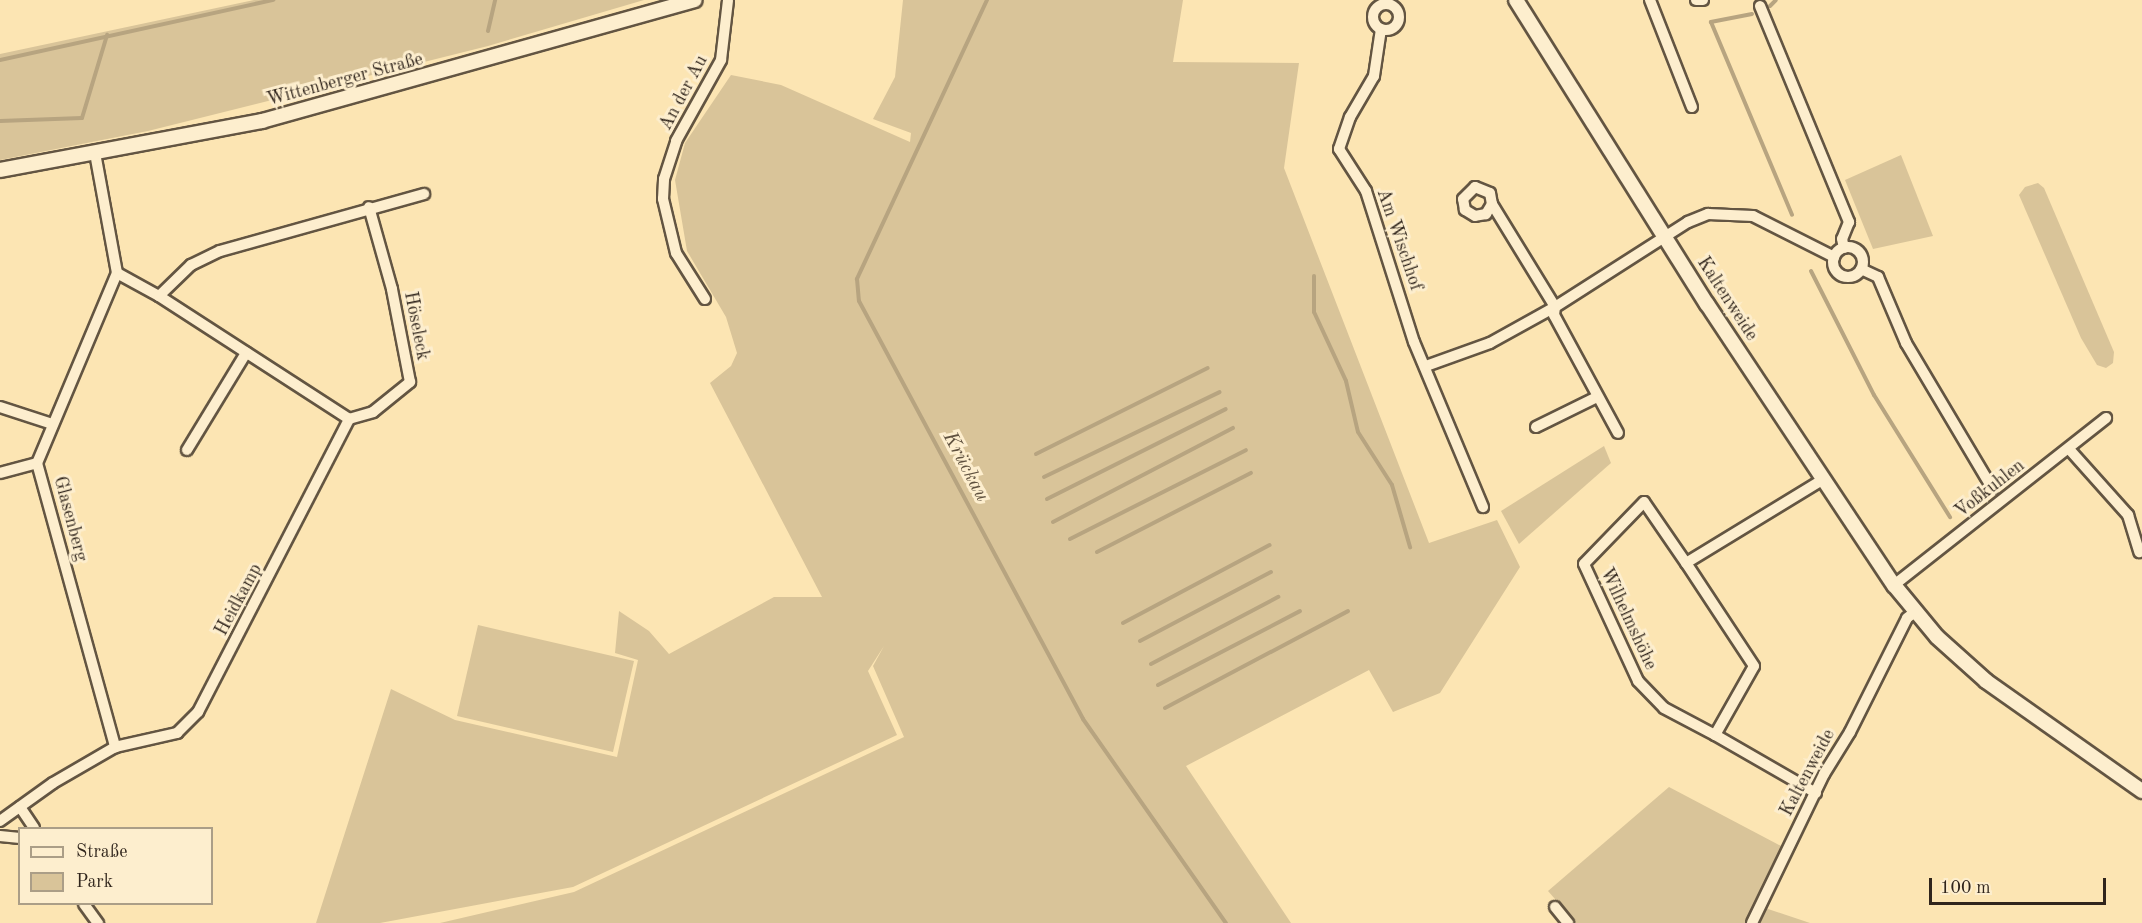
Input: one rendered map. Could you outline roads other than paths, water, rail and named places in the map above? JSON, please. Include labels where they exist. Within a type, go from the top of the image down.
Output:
[{"type":"main road","name":"Wittenberger Straße","points":[[0,170],[262,121],[694,0]]},
{"type":"main road","name":"Kaltenweide","points":[[1516,0],[1822,480],[1915,612],[1986,681],[2142,791]]},
{"type":"street","name":"An der Au","points":[[705,298],[676,253],[663,199],[664,179],[676,141],[721,60],[728,0]]},
{"type":"street","points":[[1650,0],[1692,107]]},
{"type":"street","points":[[1696,0],[1703,0]]},
{"type":"street","points":[[1760,6],[1849,222],[1842,239],[1844,248]]},
{"type":"street","name":"Am Wischhof","points":[[1381,29],[1374,76],[1350,117],[1339,149],[1366,191],[1414,342],[1426,366],[1483,507]]},
{"type":"street","points":[[95,153],[117,273],[159,296],[349,419]]},
{"type":"street","points":[[159,296],[190,265],[220,251],[369,207],[424,194]]},
{"type":"street","points":[[1492,204],[1555,307],[1554,315],[1618,433]]},
{"type":"street","name":"Höseleck","points":[[349,419],[373,411],[410,382],[392,289],[369,207]]},
{"type":"street","points":[[1426,366],[1490,343],[1555,307],[1666,236],[1708,214],[1736,213],[1769,223],[1834,257]]},
{"type":"street","points":[[1844,248],[1854,248],[1861,255],[1861,269],[1855,275],[1842,276],[1835,270],[1834,257],[1844,248]]},
{"type":"street","points":[[1861,269],[1878,277],[1906,343],[1992,488]]},
{"type":"street","name":"Glasenberg","points":[[115,747],[37,463],[117,273]]},
{"type":"street","points":[[188,450],[246,353]]},
{"type":"street","points":[[1536,427],[1597,397]]},
{"type":"street","points":[[0,407],[52,424]]},
{"type":"street","name":"Voßkuhlen","points":[[1894,585],[2106,418]]},
{"type":"street","name":"Heidkamp","points":[[0,821],[115,747],[177,733],[198,712],[349,419]]},
{"type":"street","points":[[2069,449],[2128,515],[2139,552]]},
{"type":"street","points":[[0,473],[37,463]]},
{"type":"street","points":[[1686,563],[1822,480]]},
{"type":"street","name":"Wilhelmshöhe","points":[[1715,735],[1754,666],[1644,502],[1584,564],[1638,681],[1664,708],[1816,793]]},
{"type":"street","name":"Kaltenweide","points":[[1752,923],[1816,793],[1907,618],[1915,612]]},
{"type":"street","points":[[20,807],[32,827]]},
{"type":"street","points":[[0,836],[18,838]]},
{"type":"street","points":[[85,905],[98,923]]},
{"type":"street","points":[[1555,907],[1568,923]]},
{"type":"waterway","points":[[0,60],[274,0]]},
{"type":"waterway","points":[[488,31],[495,0]]},
{"type":"waterway","name":"Krückau","points":[[987,0],[857,279],[859,301],[1083,719],[1226,923]]},
{"type":"waterway","points":[[1770,6],[1776,0]]},
{"type":"waterway","points":[[1752,14],[1711,22],[1792,215]]},
{"type":"waterway","points":[[0,121],[82,118],[107,35]]},
{"type":"waterway","points":[[1811,271],[1874,395],[1950,517]]},
{"type":"waterway","points":[[1314,276],[1314,312],[1346,381],[1358,432],[1392,485],[1410,547]]},
{"type":"waterway","points":[[1036,454],[1208,368]]},
{"type":"waterway","points":[[1044,477],[1220,392]]},
{"type":"waterway","points":[[1047,499],[1226,409]]},
{"type":"waterway","points":[[1053,522],[1233,428]]},
{"type":"waterway","points":[[1070,539],[1246,450]]},
{"type":"waterway","points":[[1097,552],[1251,473]]},
{"type":"waterway","points":[[1123,623],[1270,545]]},
{"type":"waterway","points":[[1140,641],[1271,572]]},
{"type":"waterway","points":[[1151,664],[1278,597]]},
{"type":"waterway","points":[[1158,685],[1300,611]]},
{"type":"waterway","points":[[1165,708],[1348,611]]}]
